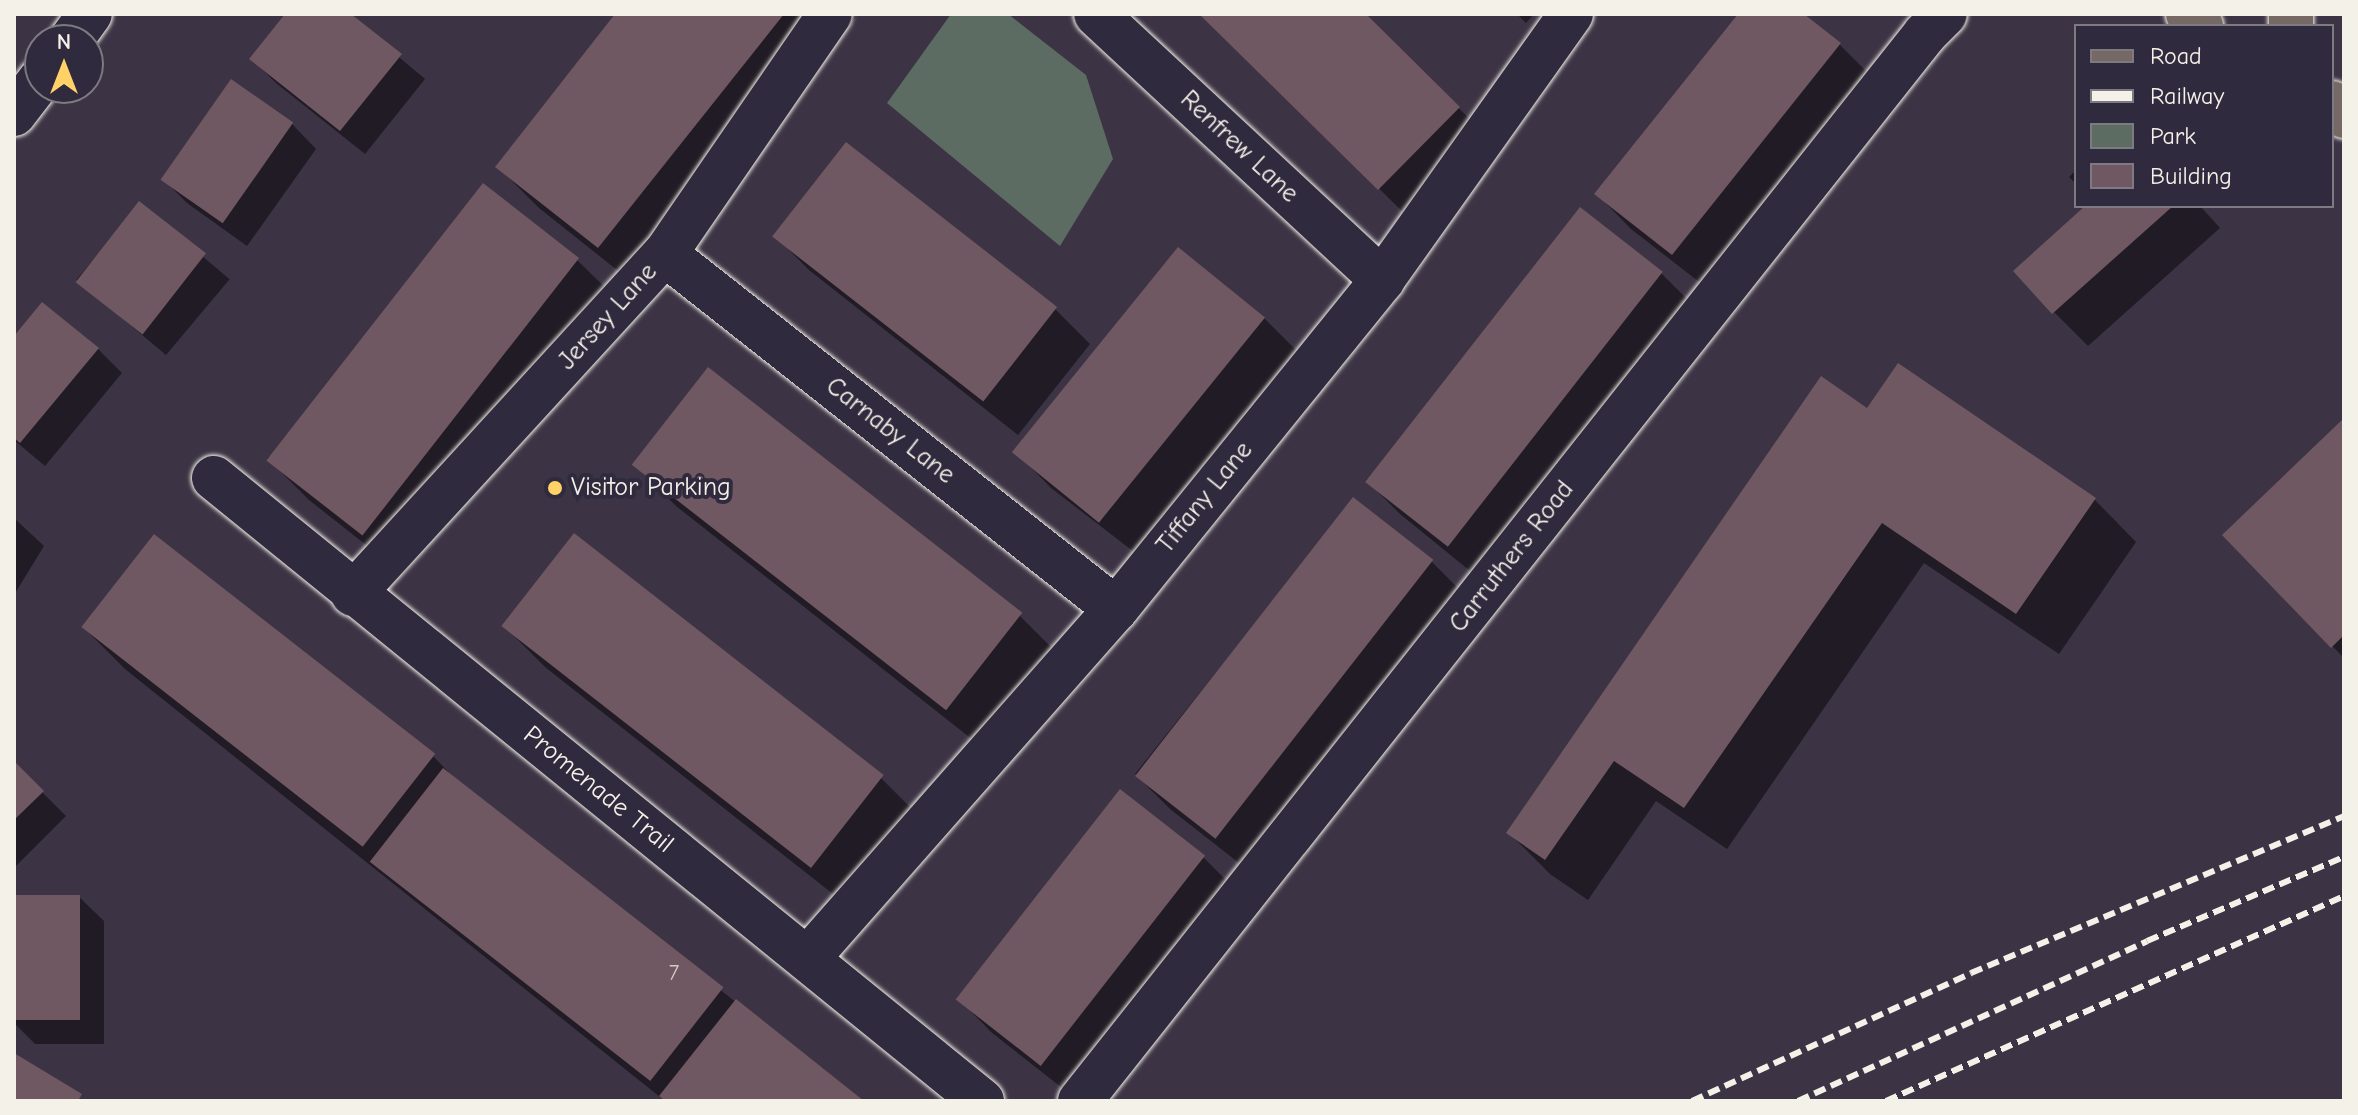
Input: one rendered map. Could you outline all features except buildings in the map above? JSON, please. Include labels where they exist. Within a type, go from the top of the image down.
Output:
[{"type":"street","name":"Jersey Lane","points":[[353,594],[665,254],[830,14]]},
{"type":"street","name":"Renfrew Lane","points":[[1096,14],[1382,280]]},
{"type":"street","name":"Tiffany Lane","points":[[808,958],[1116,609],[1382,280],[1571,14]]},
{"type":"street","name":"Carruthers Road","points":[[1080,1101],[1915,46],[1945,14]]},
{"type":"street","name":"Carnaby Lane","points":[[665,254],[1116,609]]},
{"type":"street","name":"Promenade Trail","points":[[214,478],[353,594],[982,1101]]},
{"type":"green space","points":[[951,14],[1008,14],[1086,75],[1113,159],[1060,246],[887,103]]},
{"type":"railway","points":[[1692,1101],[1971,973],[2344,816]]},
{"type":"railway","points":[[1798,1101],[2147,941],[2344,857]]},
{"type":"railway","points":[[1886,1101],[2344,896]]},
{"type":"place","name":"Visitor Parking","points":[[555,488]]}]
